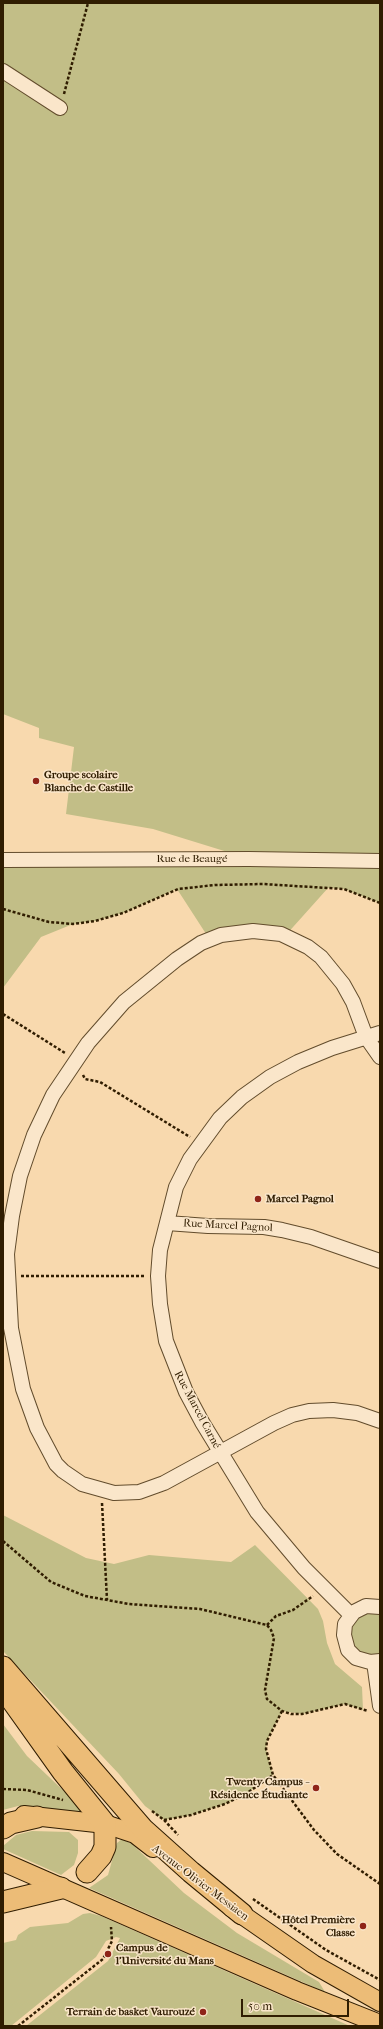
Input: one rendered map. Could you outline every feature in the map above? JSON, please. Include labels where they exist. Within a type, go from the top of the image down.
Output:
[{"type":"highway","points":[[3,1667],[143,1829],[190,1872],[246,1906]]},
{"type":"highway","points":[[3,1688],[63,1772],[105,1824],[104,1847],[101,1856],[87,1872]]},
{"type":"highway","points":[[3,1828],[15,1821],[37,1817]]},
{"type":"highway","points":[[3,1902],[61,1888]]},
{"type":"main road","name":"Avenue Olivier Messiaen","points":[[3,1816],[18,1814],[105,1824],[135,1834],[209,1893],[246,1906],[313,1964],[380,2002]]},
{"type":"main road","points":[[61,1888],[87,1872],[94,1856],[96,1846],[95,1837],[80,1822]]},
{"type":"main road","points":[[3,1862],[297,1991],[380,2024]]},
{"type":"street","points":[[3,71],[60,108]]},
{"type":"street","name":"Rue de Beaugé","points":[[3,860],[249,859],[380,861]]},
{"type":"street","points":[[380,1057],[366,1037],[353,1002],[343,984],[321,957],[308,947],[281,934],[253,931],[236,932],[201,943],[124,1002],[88,1043],[53,1096],[34,1135],[20,1176],[12,1216],[7,1254],[11,1328],[23,1390],[37,1428],[52,1459],[63,1472],[82,1484],[114,1493],[139,1492],[164,1483],[274,1423],[292,1415],[309,1411],[333,1410],[357,1413],[380,1420]]},
{"type":"street","name":"Rue Marcel Carné","points":[[351,1615],[323,1588],[257,1512],[220,1453],[186,1392],[173,1363],[166,1341],[160,1304],[158,1276],[160,1250],[176,1187],[190,1159],[220,1118],[242,1097],[270,1077],[298,1062],[380,1033]]},
{"type":"street","name":"Rue Marcel Pagnol","points":[[167,1222],[208,1226],[258,1227],[282,1230],[311,1237],[380,1261]]},
{"type":"street","points":[[377,1709],[377,1662],[363,1661],[356,1658],[347,1646],[344,1632],[345,1624],[351,1615],[363,1607],[380,1607]]},
{"type":"path","points":[[60,108],[88,3]]},
{"type":"path","points":[[3,909],[49,922],[73,924],[95,921],[123,913],[178,889],[215,885],[263,884],[344,889],[380,903]]},
{"type":"path","points":[[3,1014],[76,1060],[85,1079],[100,1082],[200,1144]]},
{"type":"path","points":[[8,1276],[158,1276]]},
{"type":"path","points":[[102,1490],[108,1600]]},
{"type":"path","points":[[3,1541],[51,1582],[85,1596],[129,1604],[200,1609],[267,1625],[274,1638],[265,1690],[267,1698],[282,1711],[291,1714],[302,1714],[345,1704],[369,1712],[377,1709]]},
{"type":"path","points":[[267,1625],[276,1616],[293,1610],[323,1588]]},
{"type":"path","points":[[282,1711],[267,1741],[267,1753],[272,1775],[314,1830],[337,1854],[380,1884]]},
{"type":"path","points":[[164,1820],[191,1815],[225,1804],[247,1793],[272,1775]]},
{"type":"path","points":[[151,1810],[164,1820],[183,1841]]},
{"type":"path","points":[[18,2026],[103,1959],[112,1941],[110,1924],[98,1904]]},
{"type":"path","points":[[246,1906],[380,1980]]},
{"type":"shaded area","points":[[3,3],[380,3],[380,903],[344,889],[328,888],[285,936],[210,940],[177,889],[123,913],[95,921],[73,924],[41,937],[3,988],[3,860],[247,858],[153,829],[66,814],[74,747],[39,738],[39,728],[3,714]]},
{"type":"shaded area","points":[[3,1515],[86,1558],[114,1564],[149,1555],[231,1562],[255,1545],[318,1609],[323,1621],[327,1643],[335,1664],[362,1687],[363,1710],[345,1704],[302,1714],[282,1711],[267,1741],[266,1749],[273,1775],[247,1793],[225,1804],[191,1815],[164,1820],[145,1806],[119,1774],[3,1651]]},
{"type":"shaded area","points":[[373,1612],[380,1614],[380,1654],[370,1656],[356,1649],[350,1636],[354,1622],[359,1616]]},
{"type":"shaded area","points":[[3,1724],[27,1756],[89,1815],[18,1806],[3,1810]]},
{"type":"shaded area","points":[[32,1831],[69,1832],[78,1840],[78,1853],[74,1865],[61,1875],[3,1849],[3,1846],[16,1835]]},
{"type":"shaded area","points":[[122,1839],[132,1844],[184,1893],[237,1933],[319,1982],[325,1992],[89,1888],[108,1875],[117,1843]]},
{"type":"shaded area","name":"Campus de l'Université du Mans","points":[[90,1913],[101,1916],[350,2026],[26,2026],[108,1961],[120,1938],[116,1937],[106,1941],[96,1957],[11,2026],[3,2026],[3,1943],[16,1940],[18,1935],[30,1927],[68,1923],[83,1914]]},
{"type":"place","name":"Groupe scolaire Blanche de Castille","points":[[36,781]]},
{"type":"place","name":"Marcel Pagnol","points":[[258,1199]]},
{"type":"place","name":"Twenty Campus - Résidence Étudiante","points":[[316,1788]]},
{"type":"place","name":"Hôtel Première Classe","points":[[363,1926]]},
{"type":"place","name":"Campus de l'Université du Mans","points":[[108,1954]]},
{"type":"place","name":"Terrain de basket Vaurouzé","points":[[203,2012]]}]
